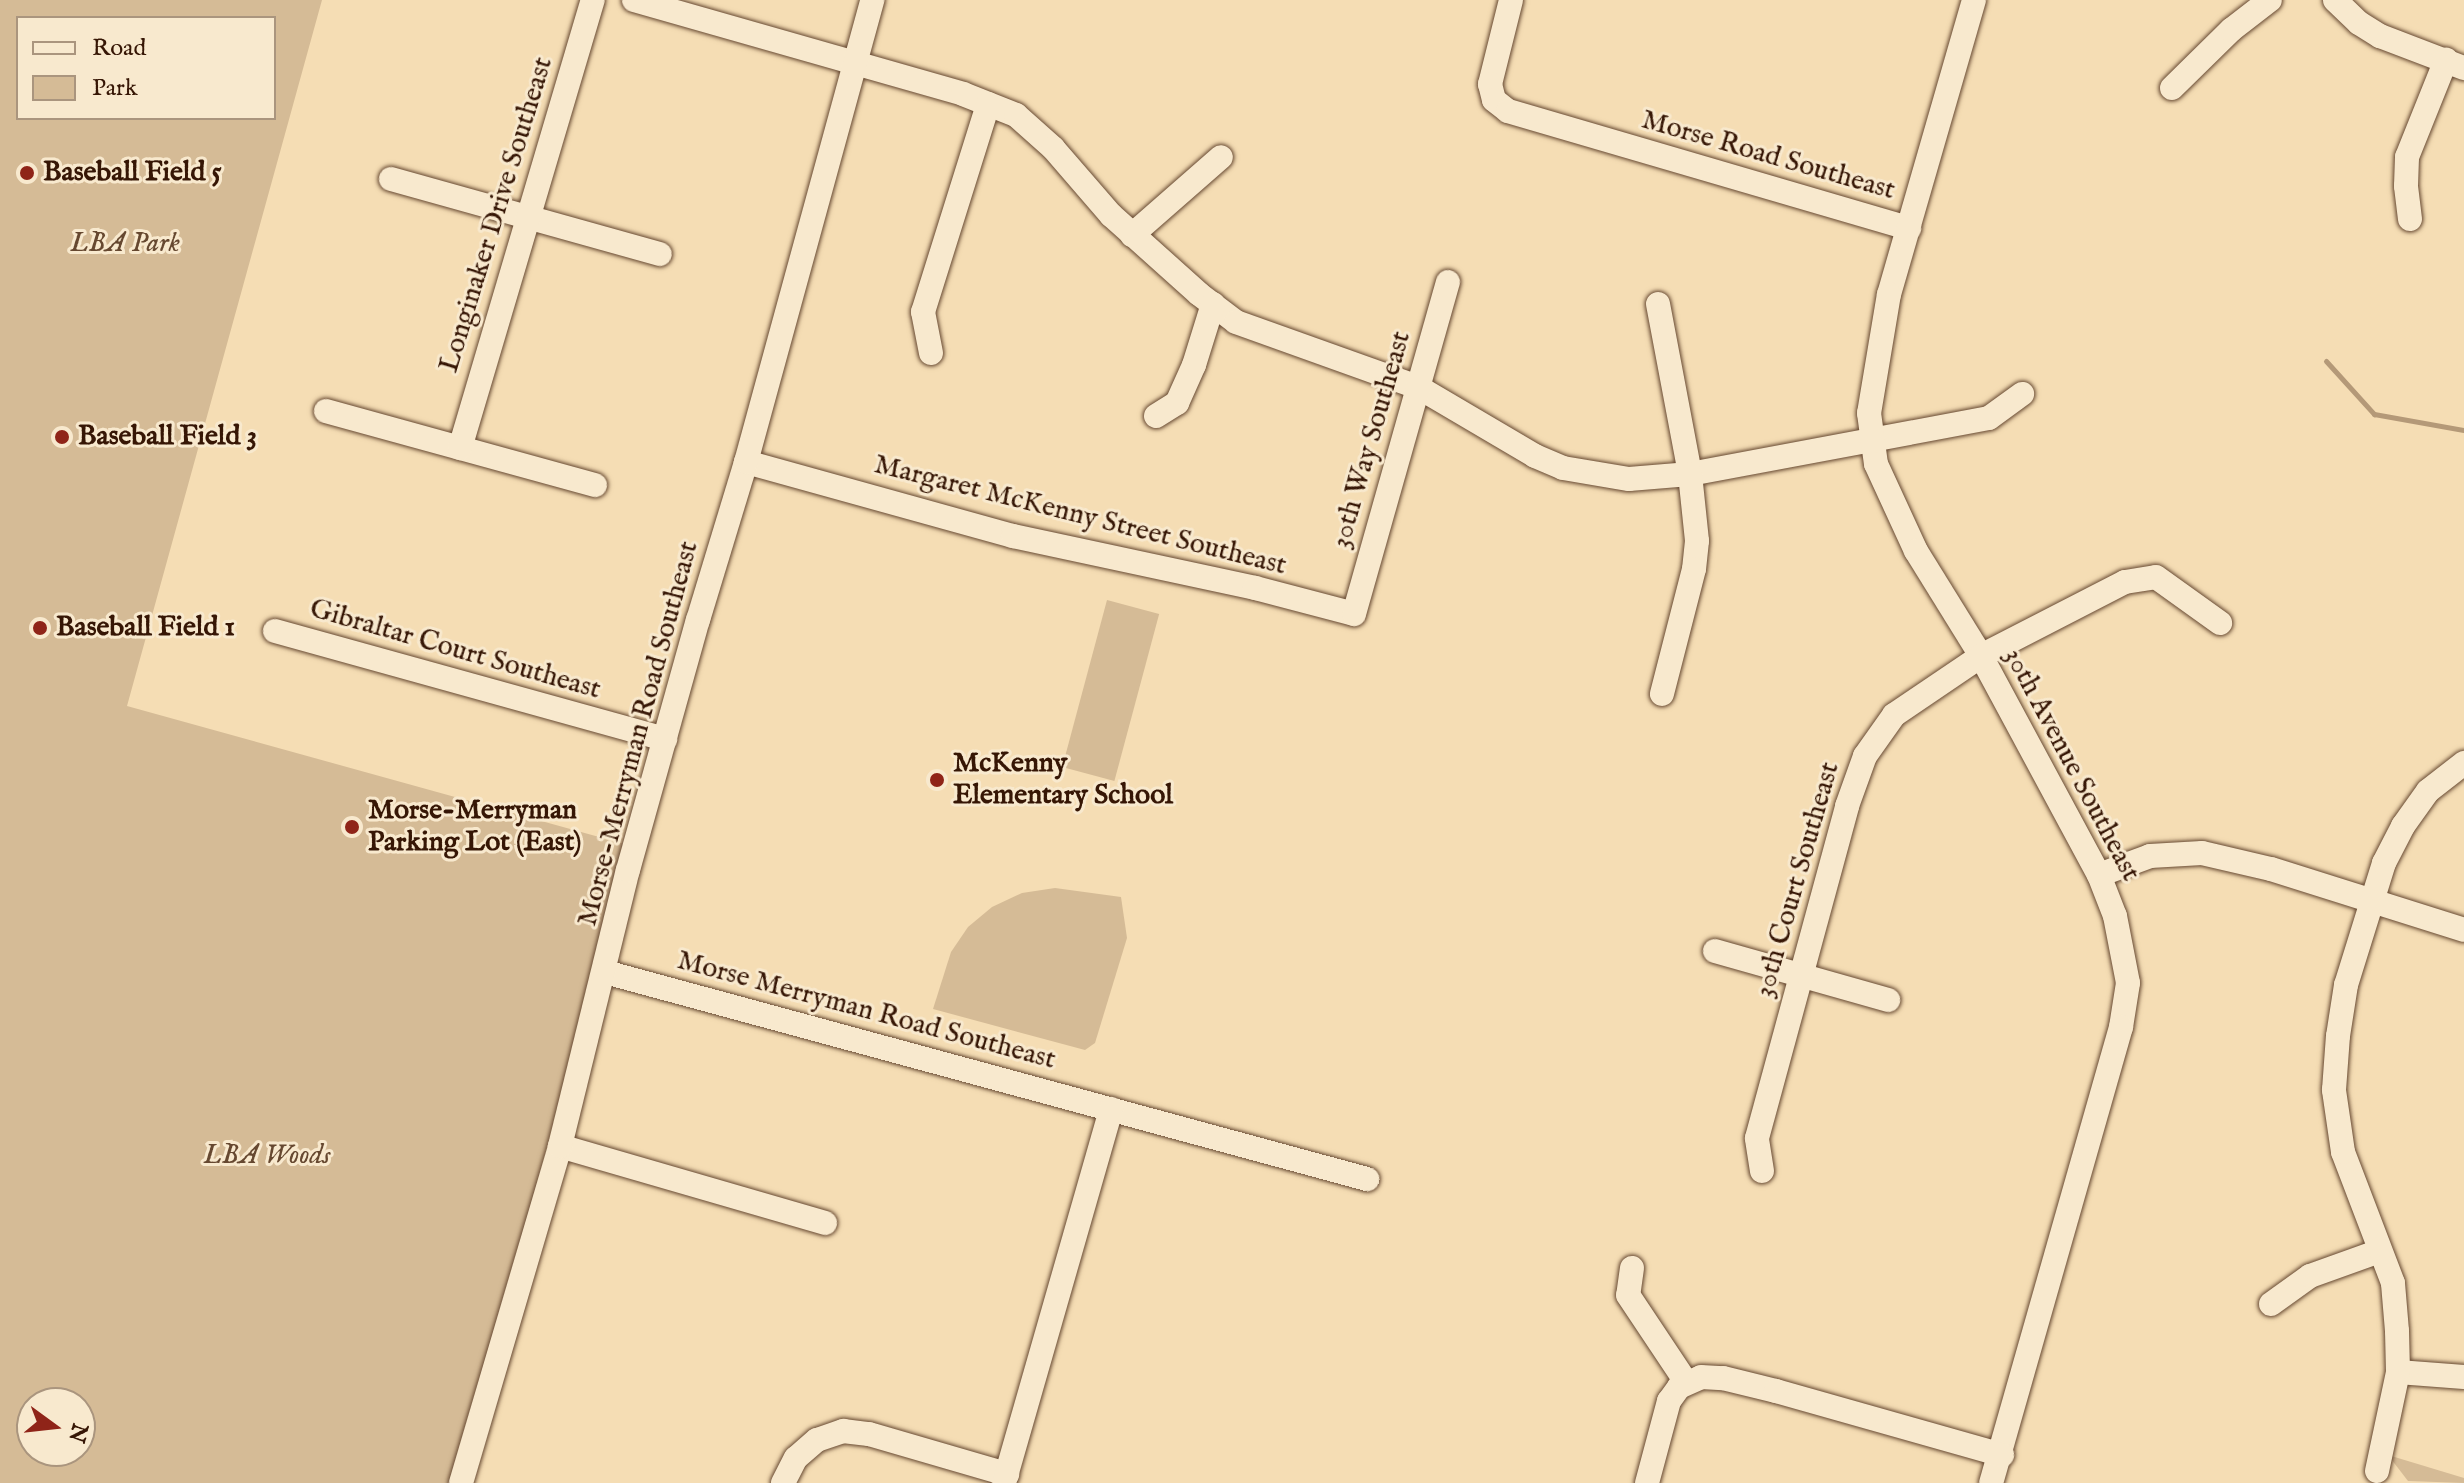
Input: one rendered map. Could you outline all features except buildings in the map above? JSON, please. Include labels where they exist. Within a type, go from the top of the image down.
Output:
[{"type":"street","name":"Longinaker Drive Southeast","points":[[460,448],[526,217],[593,0]]},
{"type":"street","points":[[634,0],[854,63],[1016,115],[1053,148],[1132,235],[1236,322],[1418,387],[1535,456],[1563,468],[1629,479],[1690,474],[1989,418],[2022,394]]},
{"type":"street","name":"Morse-Merryman Road Southeast","points":[[461,1483],[560,1146],[628,870],[746,462],[872,0]]},
{"type":"street","name":"Morse Road Southeast","points":[[1504,2],[1490,84],[1494,100],[1508,111],[1909,228],[1974,0]]},
{"type":"street","points":[[2172,88],[2231,30],[2270,0]]},
{"type":"street","points":[[2335,0],[2380,36],[2455,64],[2407,157],[2406,186],[2410,219]]},
{"type":"street","points":[[931,353],[923,312],[988,104]]},
{"type":"street","points":[[1132,235],[1221,157]]},
{"type":"street","points":[[391,179],[660,254]]},
{"type":"street","name":"30th Avenue Southeast","points":[[1909,228],[1889,294],[1869,413],[1876,464],[1896,513],[1981,656],[2099,875],[2115,916],[2127,968],[2121,1027],[2002,1455],[1991,1483]]},
{"type":"street","name":"30th Way Southeast","points":[[1354,614],[1448,282]]},
{"type":"street","points":[[1156,416],[1177,403],[1194,365],[1213,304]]},
{"type":"street","points":[[1658,304],[1696,507],[1694,569],[1662,694]]},
{"type":"street","points":[[326,411],[595,485]]},
{"type":"street","name":"Margaret McKenny Street Southeast","points":[[746,462],[1013,536],[1255,588],[1354,614]]},
{"type":"street","name":"30th Court Southeast","points":[[1762,1171],[1757,1138],[1847,806],[1865,756],[1878,735],[1907,704],[1981,656],[2125,582],[2156,577],[2220,623]]},
{"type":"street","name":"Gibraltar Court Southeast","points":[[275,631],[665,739]]},
{"type":"street","points":[[2377,1471],[2398,1372],[2393,1283],[2343,1152],[2334,1090],[2346,985],[2384,863],[2403,826],[2428,791],[2464,763]]},
{"type":"street","points":[[2099,875],[2150,856],[2202,853],[2372,899],[2464,930]]},
{"type":"street","points":[[1715,951],[1888,1000]]},
{"type":"street","name":"Morse Merryman Road Southeast","points":[[605,972],[1367,1179]]},
{"type":"street","points":[[783,1483],[796,1458],[817,1440],[843,1431],[869,1434],[1006,1478],[1111,1109]]},
{"type":"street","points":[[560,1146],[825,1223]]},
{"type":"street","points":[[2271,1304],[2310,1276],[2380,1251]]},
{"type":"street","points":[[1632,1268],[1628,1295],[1686,1382]]},
{"type":"street","points":[[2398,1372],[2464,1377]]},
{"type":"street","points":[[1647,1483],[1669,1401],[1686,1382],[1701,1377],[1723,1378],[2002,1455]]},
{"type":"green space","points":[[0,0],[322,0],[127,706],[628,845],[456,1483],[0,1483]]},
{"type":"green space","points":[[1107,600],[1159,614],[1114,781],[1062,767]]},
{"type":"green space","points":[[1055,888],[1121,897],[1127,938],[1095,1043],[1085,1050],[933,1009],[951,952],[968,927],[992,907],[1022,893]]},
{"type":"green space","points":[[2388,1455],[2464,1478],[2464,1483],[2408,1481]]},
{"type":"waterway","points":[[2326,361],[2374,414],[2464,430]]},
{"type":"place","name":"Baseball Field 5","points":[[27,173]]},
{"type":"place","name":"Baseball Field 3","points":[[62,437]]},
{"type":"place","name":"Baseball Field 1","points":[[40,628]]},
{"type":"place","name":"McKenny Elementary School","points":[[937,780]]},
{"type":"place","name":"Morse-Merryman Parking Lot (East)","points":[[352,827]]},
{"type":"park label","name":"LBA Park","points":[[125,244]]},
{"type":"park label","name":"LBA Woods","points":[[267,1156]]}]
